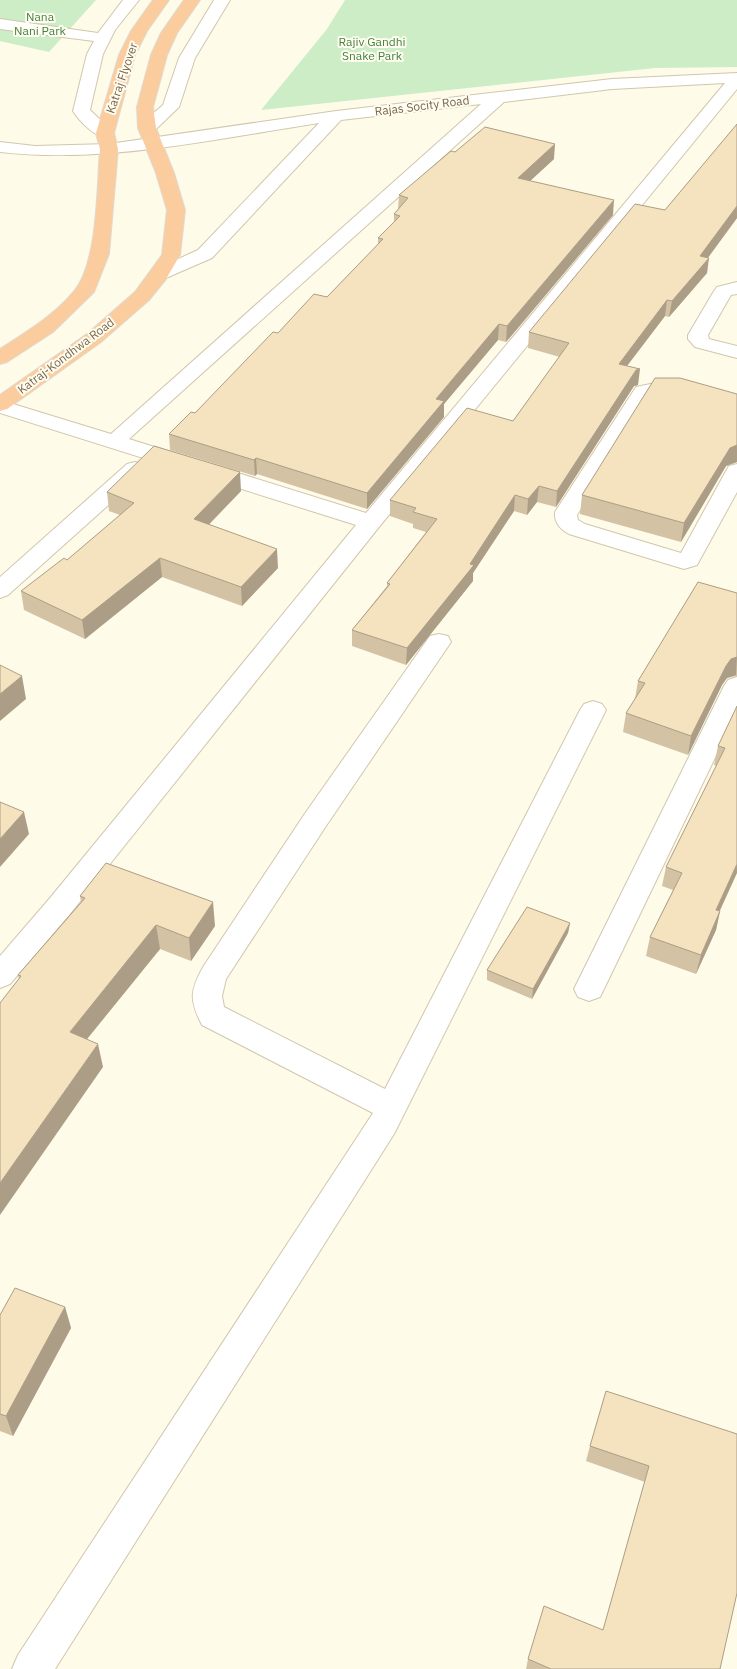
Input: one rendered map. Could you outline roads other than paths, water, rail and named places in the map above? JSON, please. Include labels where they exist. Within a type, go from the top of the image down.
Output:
[{"type":"highway","name":"Katraj Flyover","points":[[107,141],[111,106],[131,47],[139,31],[161,0]]},
{"type":"highway","name":"Katraj Flyover","points":[[151,136],[145,107],[162,48],[169,33],[192,0]]},
{"type":"highway","name":"Katraj-Kondhwa Road","points":[[0,405],[94,338],[142,296],[159,275],[170,255],[176,210],[151,136]]},
{"type":"highway","points":[[0,358],[46,328],[84,292],[100,254],[107,141]]},
{"type":"street","points":[[107,141],[81,111],[95,54],[103,38],[131,0]]},
{"type":"street","points":[[151,136],[171,107],[187,58],[199,35],[222,0]]},
{"type":"street","points":[[0,24],[103,38]]},
{"type":"street","points":[[0,976],[60,906],[371,522],[737,78]]},
{"type":"street","name":"Rajas Socity Road","points":[[0,147],[35,151],[107,141],[612,84],[737,78]]},
{"type":"street","points":[[115,442],[499,97]]},
{"type":"street","points":[[159,275],[205,254],[336,116]]},
{"type":"street","points":[[737,288],[724,291],[698,334],[698,339],[702,343],[737,352]]},
{"type":"street","points":[[737,406],[670,387],[652,387],[643,391],[566,512],[565,519],[570,526],[577,530],[684,562],[689,560],[737,471]]},
{"type":"street","points":[[0,405],[371,522]]},
{"type":"street","points":[[0,590],[153,453]]},
{"type":"street","points":[[391,1107],[213,1016],[205,1004],[206,991],[213,975],[316,819],[440,642]]},
{"type":"street","points":[[589,989],[737,686]]},
{"type":"street","points":[[32,1669],[382,1124],[593,710]]},
{"type":"park label","name":"Nana Nani Park","points":[[40,24]]},
{"type":"park label","name":"Rajiv Gandhi Snake Park","points":[[372,49]]}]
